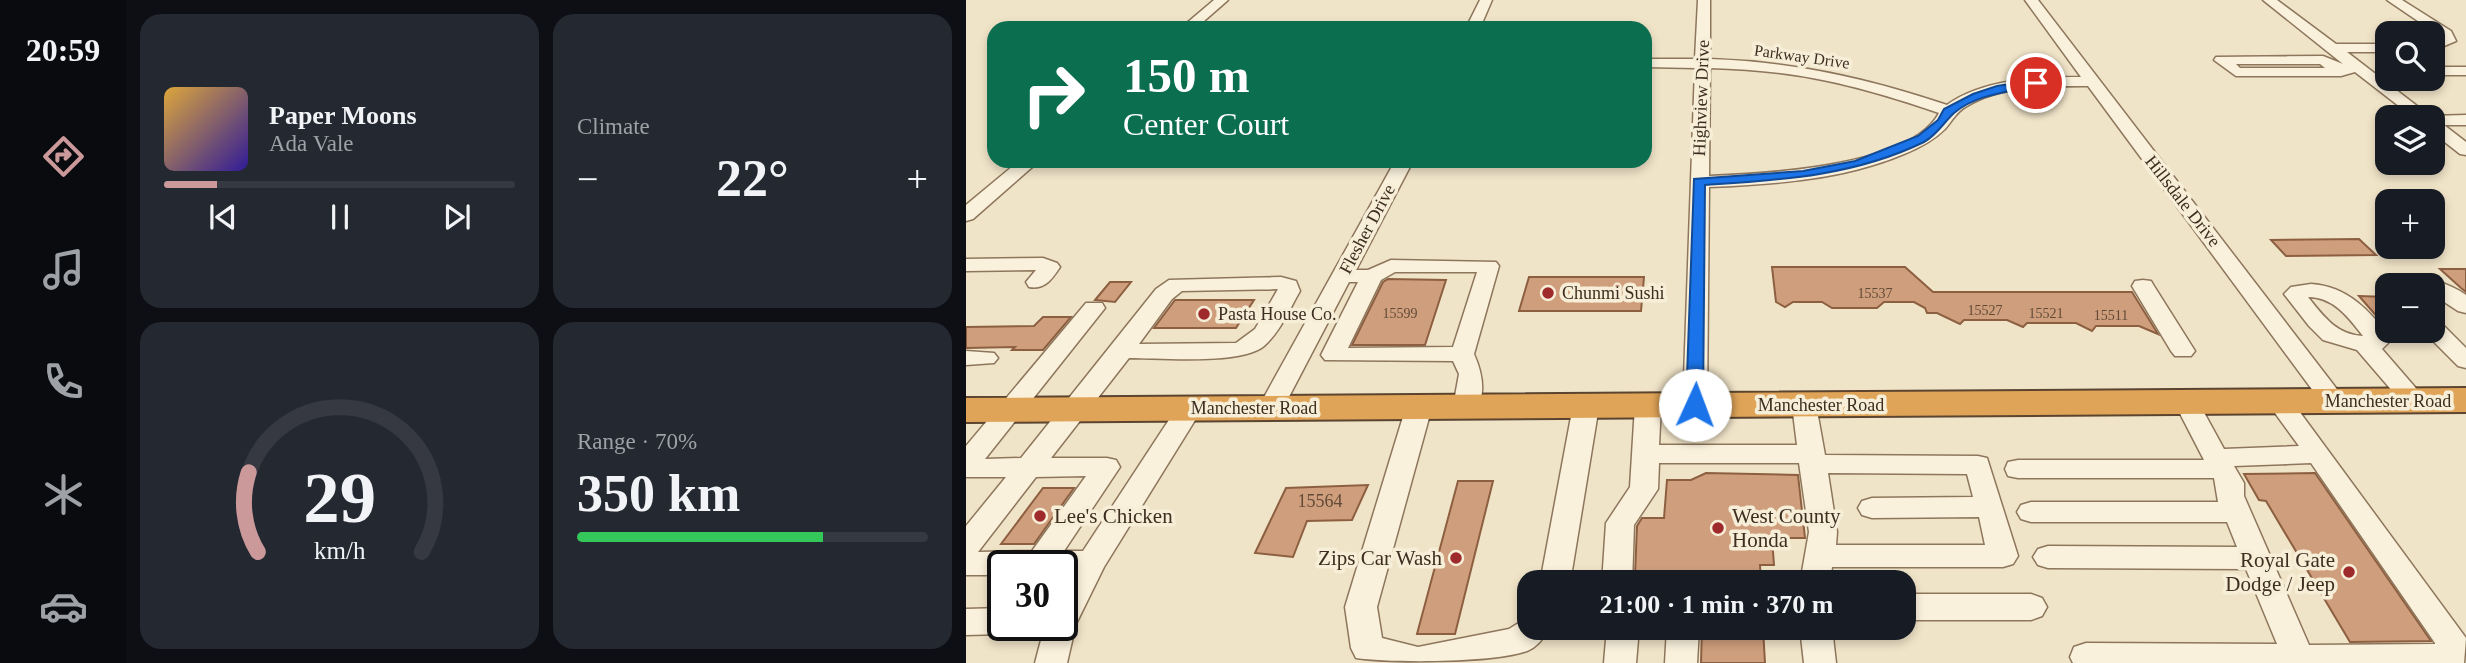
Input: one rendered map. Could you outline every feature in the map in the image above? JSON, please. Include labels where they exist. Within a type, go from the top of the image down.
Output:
[{"type":"highway","name":"Manchester Road","points":[[966,410],[2466,400]]},
{"type":"street","points":[[1196,21],[1222,0]]},
{"type":"street","points":[[1476,21],[1486,0]]},
{"type":"street","name":"Highview Drive","points":[[1695,405],[1704,0]]},
{"type":"street","name":"Hillsdale Drive","points":[[2031,0],[2334,401]]},
{"type":"street","points":[[2269,0],[2407,105]]},
{"type":"street","points":[[2393,0],[2426,21]]},
{"type":"street","points":[[2333,48],[2375,48]]},
{"type":"street","points":[[2375,70],[2361,69],[2338,70],[2236,72],[2221,60],[2323,60],[2338,70],[2383,105]]},
{"type":"street","name":"Parkway Drive","points":[[1652,63],[1702,63],[1822,74],[1869,85],[1948,111]]},
{"type":"street","points":[[2445,71],[2466,71]]},
{"type":"street","points":[[1699,182],[1803,175],[1858,164],[1922,139],[1942,122],[1948,111],[1997,90],[2052,82],[2093,81]]},
{"type":"street","points":[[2371,96],[2395,96]]},
{"type":"street","points":[[2445,121],[2466,120]]},
{"type":"street","points":[[2445,133],[2466,150]]},
{"type":"street","points":[[966,215],[1022,168]]},
{"type":"street","name":"Flesher Drive","points":[[1270,408],[1400,168]]},
{"type":"street","points":[[966,265],[1043,264],[1049,267],[1037,282]]},
{"type":"street","points":[[1342,276],[1372,276],[1391,267],[1489,266],[1462,354],[1471,374],[1466,407]]},
{"type":"street","points":[[1372,276],[1333,355],[1462,354]]},
{"type":"street","points":[[966,546],[1122,351],[1164,294],[1177,285],[1281,283],[1288,286],[1289,291],[1261,339],[1252,346],[1240,350],[1122,351]]},
{"type":"street","points":[[2143,286],[2183,351]]},
{"type":"street","points":[[2445,291],[2466,306]]},
{"type":"street","points":[[966,466],[1094,308]]},
{"type":"street","points":[[2445,340],[2466,361]]},
{"type":"street","points":[[2364,343],[2415,401]]},
{"type":"street","points":[[2186,402],[2230,483],[2230,496],[2236,512],[2300,659]]},
{"type":"street","points":[[2279,402],[2461,655]]},
{"type":"street","points":[[1646,454],[1812,459],[1978,464],[2003,556],[1817,570],[1823,532],[1812,459],[1804,405]]},
{"type":"street","points":[[1557,570],[1586,406]]},
{"type":"street","points":[[1616,570],[1620,523],[1644,489],[1648,406]]},
{"type":"street","points":[[1419,408],[1361,607],[1367,648],[1418,661],[1517,636]]},
{"type":"street","points":[[1078,588],[1091,562],[1189,409]]},
{"type":"street","points":[[2018,469],[2220,463],[2318,454]]},
{"type":"street","points":[[966,466],[1107,467],[1049,550]]},
{"type":"street","points":[[1872,508],[1990,507]]},
{"type":"street","points":[[2031,512],[2236,512]]},
{"type":"street","points":[[2048,557],[2253,550]]},
{"type":"street","points":[[1078,562],[1091,562]]},
{"type":"street","points":[[966,564],[987,564]]},
{"type":"street","points":[[1916,607],[2031,607]]},
{"type":"street","points":[[966,622],[987,621]]},
{"type":"street","points":[[1620,663],[1622,640]]},
{"type":"street","points":[[1681,663],[1682,640]]},
{"type":"street","points":[[1817,640],[1820,663]]},
{"type":"street","points":[[1051,663],[1057,641]]},
{"type":"street","points":[[2086,657],[2426,659],[2453,653],[2461,655]]},
{"type":"building","points":[[2359,239],[2375,255],[2286,256],[2271,240]]},
{"type":"building","points":[[1772,267],[1905,267],[1933,292],[2132,292],[2158,334],[2139,326],[2096,326],[2092,331],[2076,323],[2027,323],[2023,327],[2007,320],[1964,320],[1960,324],[1937,313],[1927,313],[1925,308],[1914,302],[1884,302],[1877,308],[1832,308],[1822,302],[1793,302],[1785,307],[1776,302]]},
{"type":"building","points":[[2440,269],[2466,269],[2466,292],[2445,273]]},
{"type":"building","points":[[1529,277],[1644,277],[1641,311],[1519,311]]},
{"type":"building","points":[[1388,279],[1446,280],[1425,345],[1352,345],[1383,282]]},
{"type":"building","points":[[1110,282],[1131,282],[1115,302],[1095,300]]},
{"type":"building","points":[[2359,296],[2375,297],[2375,314]]},
{"type":"building","name":"Pasta House Co.","points":[[1175,300],[1254,300],[1236,328],[1154,328]]},
{"type":"building","points":[[1043,317],[1071,317],[1043,350],[1012,350],[1015,347],[966,348],[966,327],[1034,326]]},
{"type":"building","name":"West County Honda","points":[[1706,473],[1798,475],[1805,538],[1772,538],[1774,565],[1760,565],[1760,570],[1635,570],[1637,526],[1642,518],[1664,518],[1667,480],[1691,480]]},
{"type":"building","name":"Royal Gate Dodge / Jeep","points":[[2315,473],[2431,641],[2350,642],[2266,501],[2259,500],[2244,474]]},
{"type":"building","name":"Zips Car Wash","points":[[1458,481],[1493,481],[1455,634],[1417,634]]},
{"type":"building","points":[[1368,485],[1352,520],[1307,521],[1293,557],[1255,553],[1286,488]]},
{"type":"building","name":"Lee's Chicken","points":[[1043,488],[1074,488],[1034,544],[1001,544]]},
{"type":"building","points":[[1702,640],[1764,640],[1765,663],[1701,663]]},
{"type":"place","name":"Chunmi Sushi","points":[[1548,293]]},
{"type":"place","name":"Pasta House Co.","points":[[1204,314]]},
{"type":"place","name":"Lee's Chicken","points":[[1040,516]]},
{"type":"place","name":"West County Honda","points":[[1718,528]]},
{"type":"place","name":"Zips Car Wash","points":[[1456,558]]},
{"type":"place","name":"Royal Gate Dodge / Jeep","points":[[2349,572]]},
{"type":"route","points":[[1695,405],[1699,182],[1803,175],[1858,164],[1922,139],[1942,122],[1948,111],[1977,96],[2036,83]]}]
